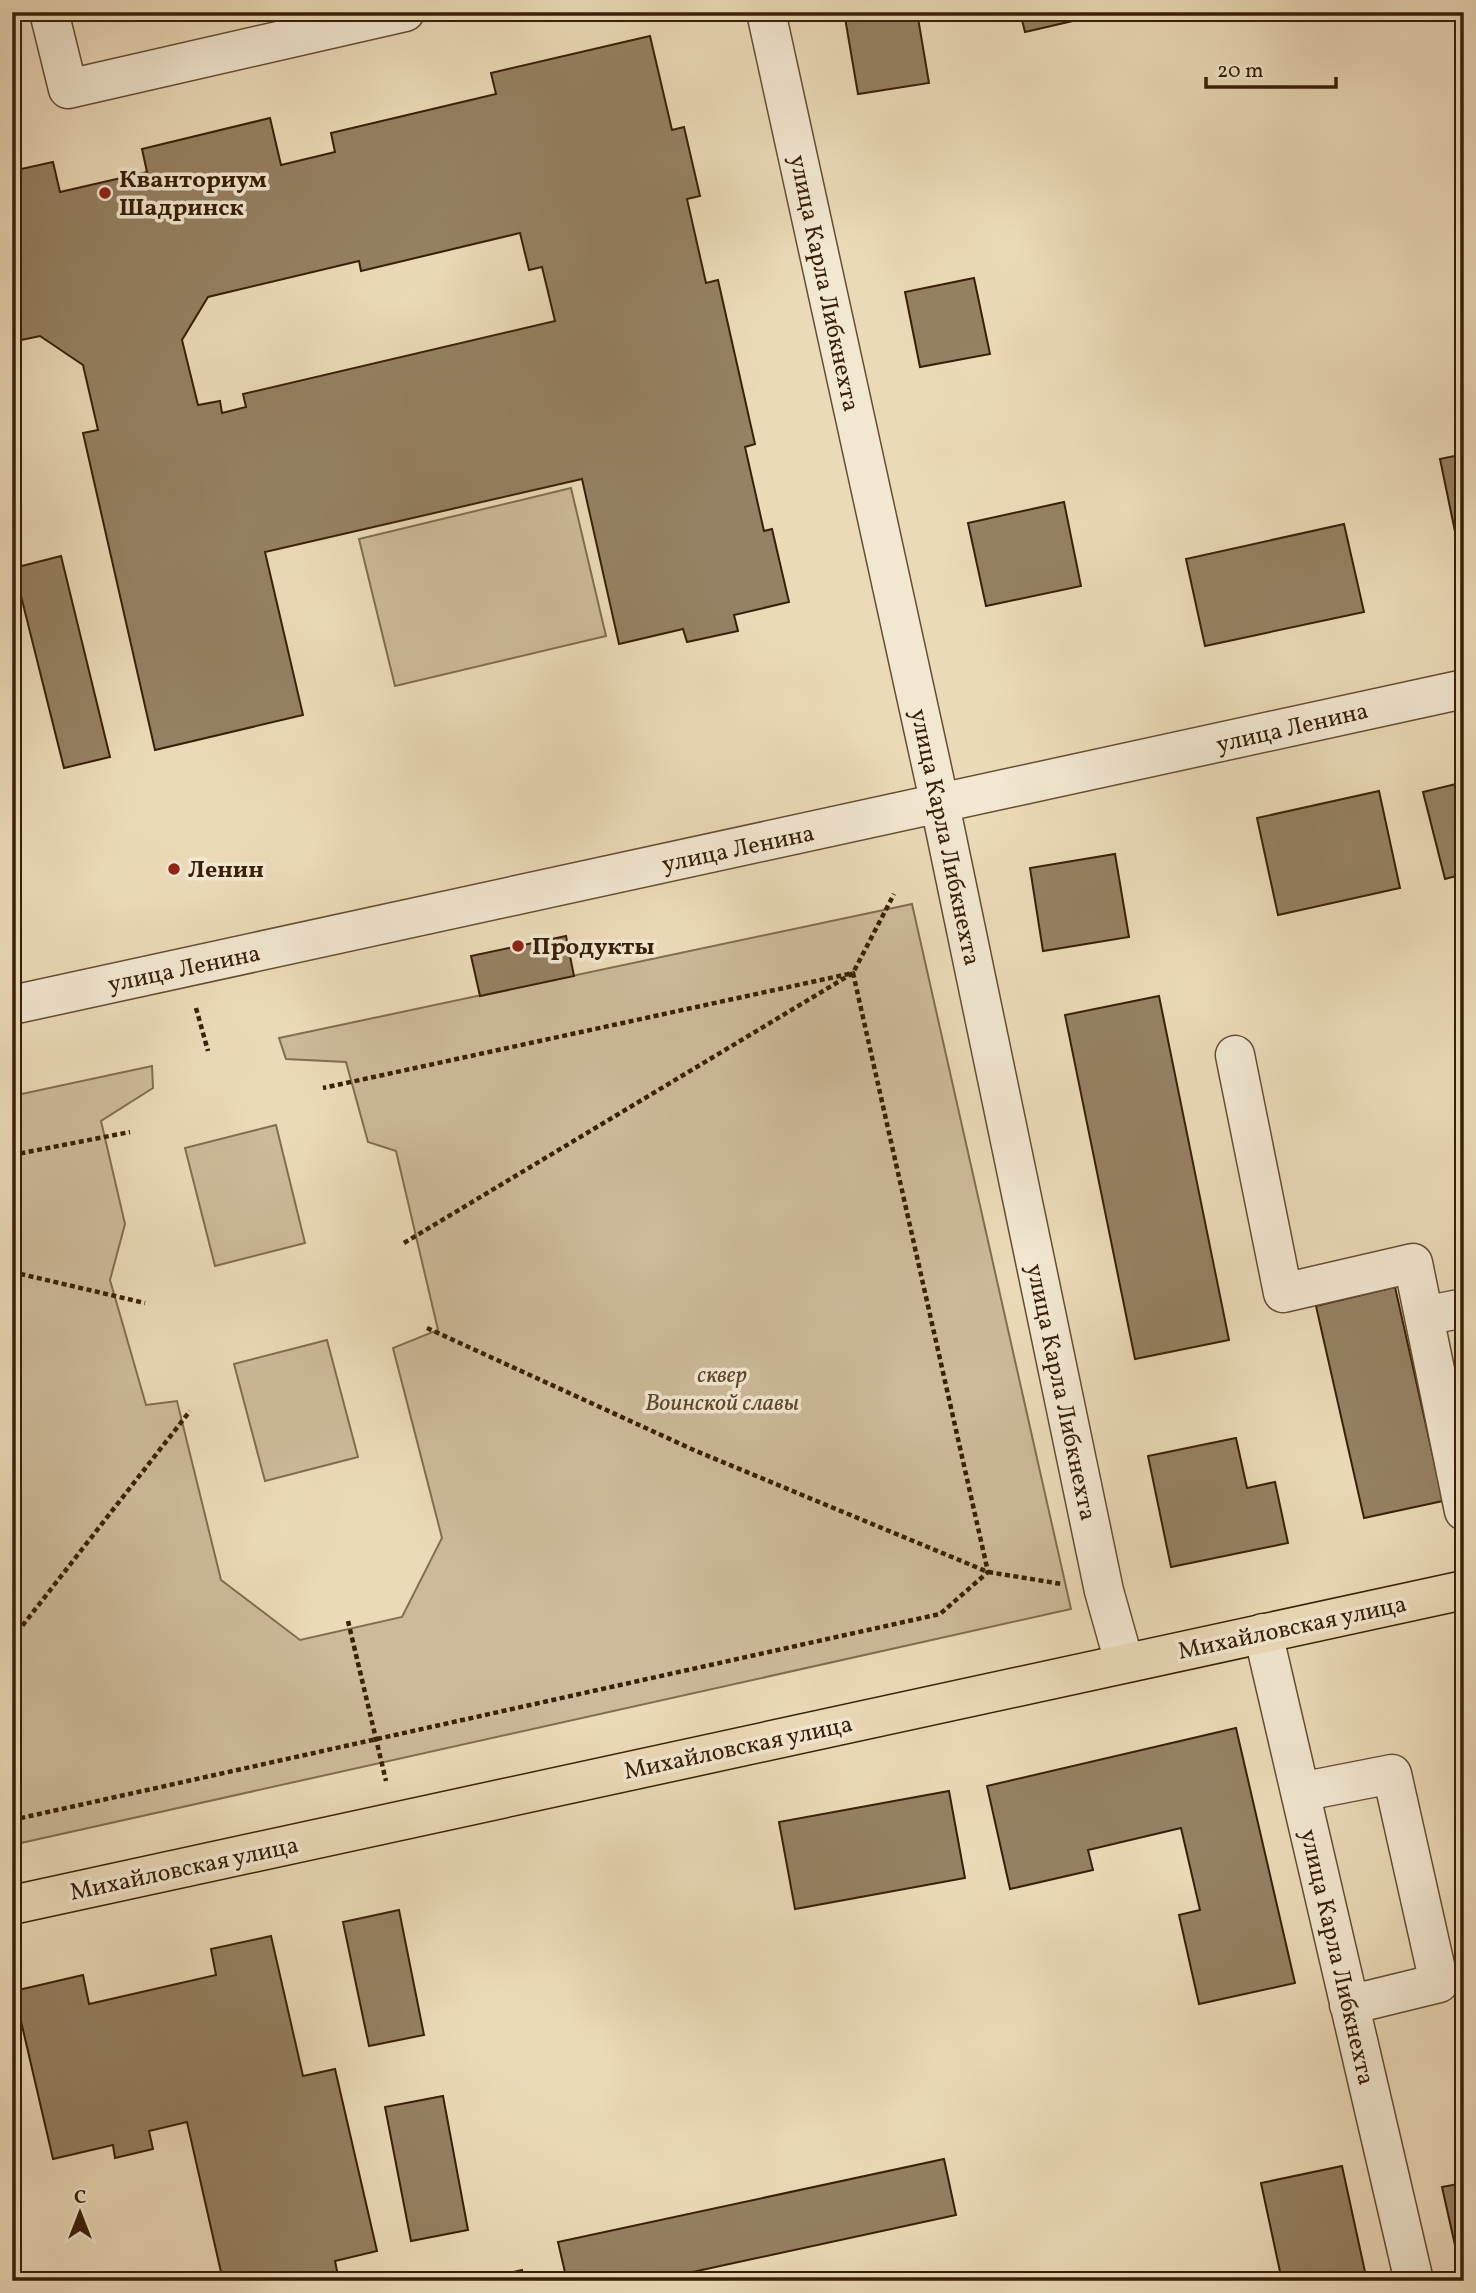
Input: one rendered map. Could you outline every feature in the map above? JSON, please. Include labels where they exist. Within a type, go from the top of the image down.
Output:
[{"type":"main road","name":"Михайловская улица","points":[[12,1905],[1464,1590]]},
{"type":"street","points":[[49,12],[68,89],[405,12]]},
{"type":"street","name":"улица Карла Либкнехта","points":[[766,12],[940,805],[1104,1591],[1124,1662]]},
{"type":"street","name":"улица Ленина","points":[[12,1005],[1464,689]]},
{"type":"street","points":[[1235,1055],[1283,1293],[1413,1263],[1464,1511]]},
{"type":"street","points":[[1424,1317],[1464,1308]]},
{"type":"street","name":"улица Карла Либкнехта","points":[[1263,1633],[1413,2281]]},
{"type":"street","points":[[1300,1792],[1392,1774],[1439,1983],[1349,2005]]},
{"type":"path","points":[[404,1243],[853,973],[894,894]]},
{"type":"path","points":[[853,973],[988,1572]]},
{"type":"path","points":[[323,1088],[853,973]]},
{"type":"path","points":[[12,1155],[130,1132]]},
{"type":"path","points":[[12,1272],[145,1303]]},
{"type":"path","points":[[427,1328],[696,1451],[988,1572],[1104,1591]]},
{"type":"path","points":[[12,1639],[190,1411]]},
{"type":"path","points":[[12,1820],[940,1614],[988,1572]]},
{"type":"path","points":[[348,1621],[397,1822]]},
{"type":"green space","points":[[571,488],[606,636],[395,686],[359,539]]},
{"type":"green space","name":"сквер Воинской славы","points":[[912,904],[1071,1609],[12,1845],[12,1096],[152,1066],[153,1088],[101,1121],[125,1224],[110,1280],[146,1405],[177,1401],[221,1580],[300,1640],[402,1617],[442,1538],[393,1348],[438,1330],[396,1151],[368,1142],[346,1062],[286,1059],[279,1038]]},
{"type":"green space","points":[[276,1125],[305,1243],[215,1266],[185,1148]]},
{"type":"green space","points":[[327,1340],[358,1457],[265,1481],[234,1364]]},
{"type":"building","points":[[844,12],[917,12],[929,83],[858,94]]},
{"type":"building","points":[[1020,12],[1102,12],[1103,14],[1025,32]]},
{"type":"building","points":[[650,36],[672,130],[684,127],[700,196],[687,199],[706,283],[718,280],[755,444],[745,447],[764,531],[772,529],[789,602],[734,615],[738,631],[687,642],[683,629],[619,644],[582,479],[265,552],[303,715],[155,750],[83,433],[98,430],[83,365],[40,336],[12,342],[12,171],[53,162],[60,192],[147,172],[142,149],[270,118],[281,165],[335,152],[331,133],[496,94],[491,73]],"holes":[[[520,233],[529,270],[542,267],[555,321],[243,394],[246,407],[222,413],[220,401],[198,405],[182,340],[208,297],[359,261],[361,271]]]},
{"type":"building","points":[[974,278],[990,354],[920,367],[905,292]]},
{"type":"building","points":[[1464,454],[1464,545],[1458,546],[1440,459]]},
{"type":"building","points":[[1064,502],[1081,586],[986,606],[968,523]]},
{"type":"building","points":[[1344,524],[1364,612],[1205,646],[1186,559]]},
{"type":"building","points":[[61,556],[110,757],[64,768],[14,568]]},
{"type":"building","points":[[1464,782],[1464,874],[1445,879],[1423,792]]},
{"type":"building","points":[[1379,791],[1400,888],[1278,915],[1257,818]]},
{"type":"building","points":[[1115,854],[1129,937],[1043,951],[1030,868]]},
{"type":"building","points":[[566,936],[574,976],[480,996],[471,956]]},
{"type":"building","points":[[1159,996],[1229,1340],[1135,1359],[1065,1015]]},
{"type":"building","points":[[1395,1287],[1443,1501],[1364,1518],[1316,1306]]},
{"type":"building","points":[[1236,1438],[1247,1488],[1275,1482],[1288,1543],[1171,1567],[1148,1456]]},
{"type":"building","points":[[1236,1728],[1295,1983],[1199,2004],[1179,1915],[1200,1910],[1181,1828],[1088,1850],[1093,1870],[1010,1889],[987,1786]]},
{"type":"building","points":[[949,1791],[965,1878],[795,1909],[779,1822]]},
{"type":"building","points":[[399,1910],[424,2035],[369,2046],[343,1922]]},
{"type":"building","points":[[271,1936],[303,2076],[335,2069],[377,2251],[335,2261],[339,2281],[223,2281],[187,2122],[149,2131],[153,2149],[115,2158],[113,2145],[53,2159],[14,1991],[83,1975],[89,2004],[216,1975],[211,1949]]},
{"type":"building","points":[[443,2096],[468,2230],[411,2241],[385,2107]]},
{"type":"building","points":[[1464,2146],[1463,2281],[1442,2187],[1463,2183],[1456,2148]]},
{"type":"building","points":[[944,2159],[956,2215],[651,2281],[567,2281],[558,2242]]},
{"type":"building","points":[[1342,2166],[1367,2281],[1282,2281],[1261,2183]]},
{"type":"building","points":[[522,2270],[524,2281],[475,2281]]},
{"type":"place","name":"Кванториум Шадринск","points":[[105,193]]},
{"type":"place","name":"Ленин","points":[[174,869]]},
{"type":"place","name":"Продукты","points":[[518,946]]}]
